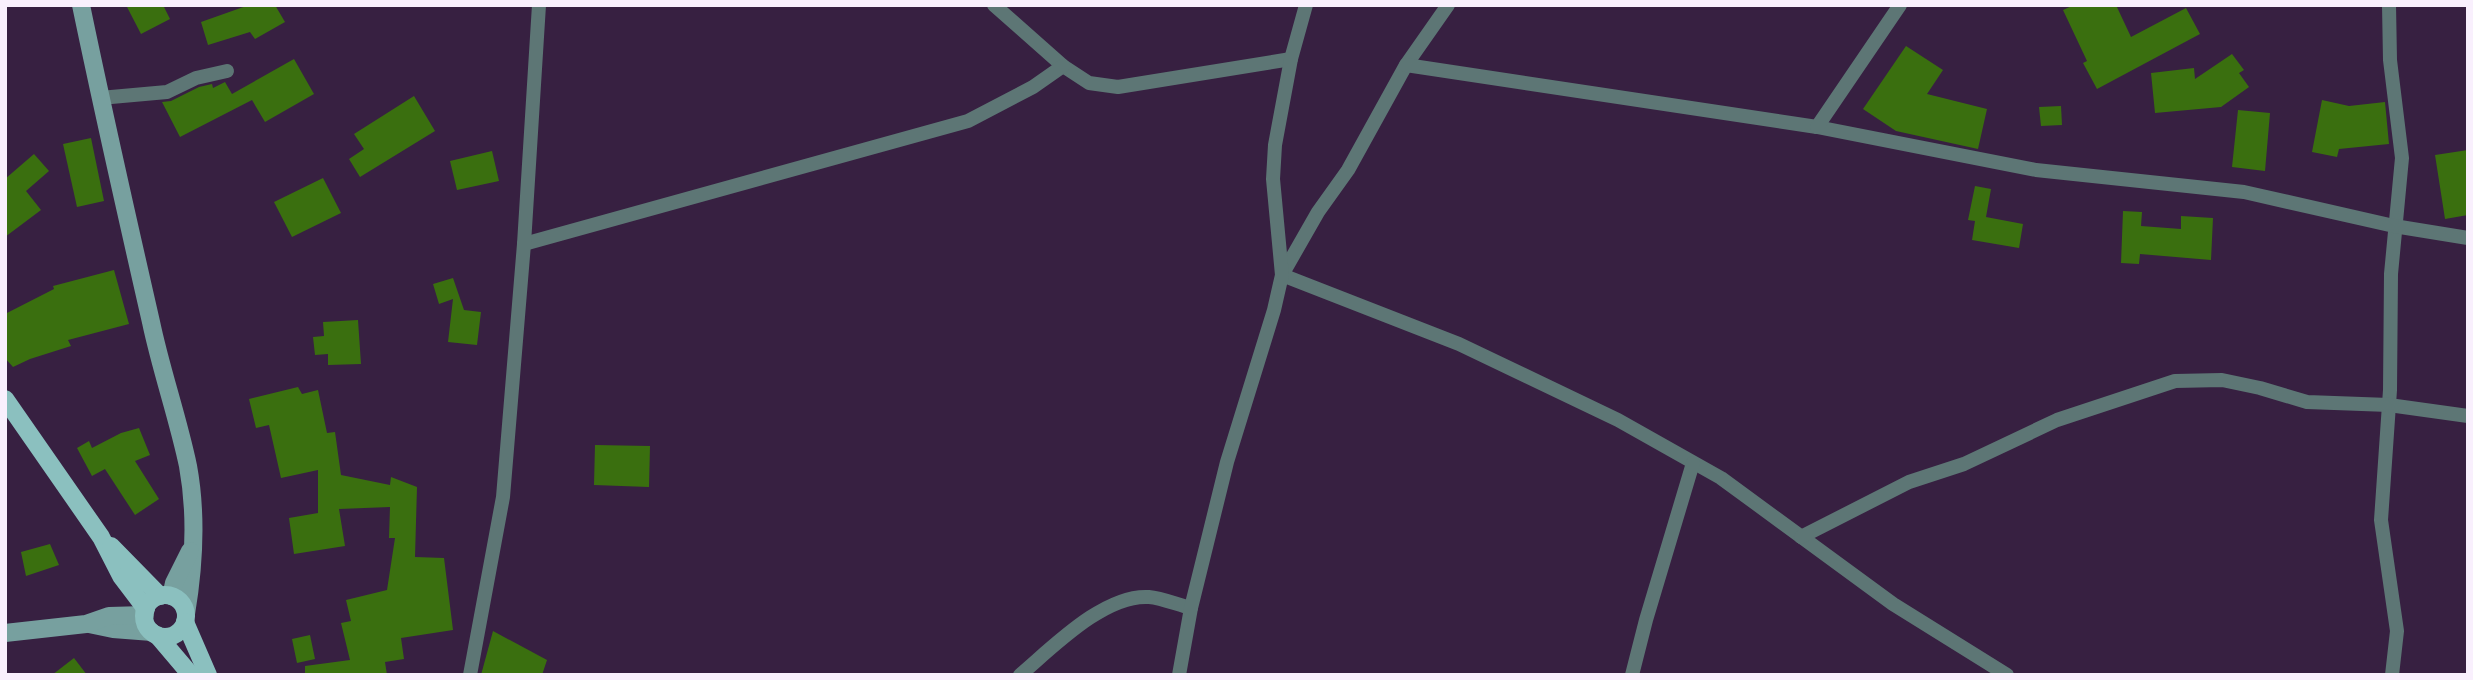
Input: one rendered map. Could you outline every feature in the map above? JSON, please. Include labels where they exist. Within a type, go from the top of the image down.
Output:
[{"type":"main road","points":[[5,633],[86,624],[109,616],[150,623],[171,636],[177,633],[186,618],[192,579],[193,506],[188,467],[152,330],[81,5]]},
{"type":"main road","points":[[5,399],[101,537],[150,623],[191,675]]},
{"type":"main road","points":[[101,537],[165,596],[180,601],[208,675]]},
{"type":"main road","points":[[150,623],[149,603],[165,596],[193,545]]},
{"type":"street","points":[[470,675],[503,496],[524,244],[539,5]]},
{"type":"street","points":[[994,5],[1063,66],[1088,83],[1118,87],[1291,59]]},
{"type":"street","points":[[1282,275],[1273,179],[1275,145],[1291,59],[1306,5]]},
{"type":"street","points":[[1179,675],[1191,608],[1227,462],[1274,310],[1282,275],[1318,212],[1348,170],[1406,65],[1448,5]]},
{"type":"street","points":[[1817,127],[1900,5]]},
{"type":"street","points":[[2389,5],[2390,60],[2402,158],[2394,226],[2389,405],[2381,520],[2397,631],[2392,675]]},
{"type":"street","points":[[1406,65],[1817,127],[2036,170],[2244,192],[2394,226],[2468,238]]},
{"type":"street","points":[[524,244],[968,121],[1033,87],[1063,66]]},
{"type":"street","points":[[100,98],[167,92],[196,78],[227,71]]},
{"type":"street","points":[[1282,275],[1459,344],[1618,420],[1721,478],[1893,604],[2007,675]]},
{"type":"street","points":[[1801,537],[1909,482],[1964,464],[2057,420],[2175,381],[2222,380],[2307,402],[2389,405],[2468,416]]},
{"type":"street","points":[[1632,675],[1693,463]]},
{"type":"street","points":[[1020,675],[1098,612],[1126,600],[1148,597],[1191,608]]},
{"type":"building","points":[[126,5],[163,5],[170,19],[141,34]]},
{"type":"building","points":[[249,5],[275,5],[285,22],[255,39],[250,32],[208,45],[201,22]]},
{"type":"building","points":[[2074,5],[2116,5],[2131,37],[2186,8],[2200,34],[2097,89],[2083,63],[2087,61],[2063,10]]},
{"type":"building","points":[[1906,46],[1943,70],[1927,94],[1987,109],[1978,149],[1896,131],[1863,109]]},
{"type":"building","points":[[2232,54],[2244,70],[2239,73],[2249,87],[2221,107],[2155,113],[2151,73],[2194,68],[2195,79]]},
{"type":"building","points":[[294,59],[314,94],[265,122],[252,100],[180,137],[162,102],[171,101],[199,87],[212,84],[213,88],[225,82],[232,94]]},
{"type":"building","points":[[414,96],[435,131],[360,177],[349,159],[364,149],[354,134]]},
{"type":"building","points":[[2322,100],[2349,106],[2385,102],[2389,144],[2339,149],[2337,157],[2312,152]]},
{"type":"building","points":[[2061,106],[2062,125],[2041,126],[2039,107]]},
{"type":"building","points":[[2238,110],[2270,113],[2265,171],[2232,167]]},
{"type":"building","points":[[91,138],[104,201],[77,207],[63,144]]},
{"type":"building","points":[[2468,150],[2468,215],[2445,219],[2435,155]]},
{"type":"building","points":[[492,151],[499,181],[457,190],[450,161]]},
{"type":"building","points":[[34,154],[49,171],[26,191],[41,210],[5,237],[5,179]]},
{"type":"building","points":[[323,178],[341,213],[292,237],[274,202]]},
{"type":"building","points":[[1975,186],[1991,189],[1986,217],[2023,224],[2019,248],[1972,240],[1975,221],[1968,220]]},
{"type":"building","points":[[2123,211],[2142,212],[2141,226],[2181,229],[2181,216],[2213,218],[2211,260],[2140,254],[2139,264],[2121,263]]},
{"type":"building","points":[[114,270],[129,324],[68,340],[71,346],[13,367],[5,358],[5,314],[54,289],[53,286]]},
{"type":"building","points":[[453,278],[464,310],[481,312],[477,345],[448,342],[453,299],[439,304],[433,284]]},
{"type":"building","points":[[358,320],[361,364],[328,365],[328,354],[315,355],[313,337],[324,336],[323,322]]},
{"type":"building","points":[[298,387],[302,394],[318,390],[327,433],[335,432],[341,475],[390,485],[391,477],[417,487],[415,557],[444,558],[453,630],[401,638],[404,659],[385,662],[387,675],[305,675],[305,666],[350,660],[341,623],[351,621],[346,600],[387,590],[395,538],[389,538],[390,507],[339,509],[345,546],[294,554],[289,518],[318,513],[318,470],[281,478],[269,425],[256,428],[249,399]]},
{"type":"building","points":[[139,428],[150,455],[135,461],[159,499],[135,515],[105,469],[92,476],[77,448],[89,441],[92,448],[121,433]]},
{"type":"building","points":[[595,445],[650,446],[649,487],[594,485]]},
{"type":"building","points":[[50,544],[59,565],[26,576],[21,552]]},
{"type":"building","points":[[493,631],[547,660],[542,675],[481,675]]},
{"type":"building","points":[[310,635],[315,659],[297,663],[292,639]]},
{"type":"building","points":[[74,658],[87,675],[52,675]]}]
